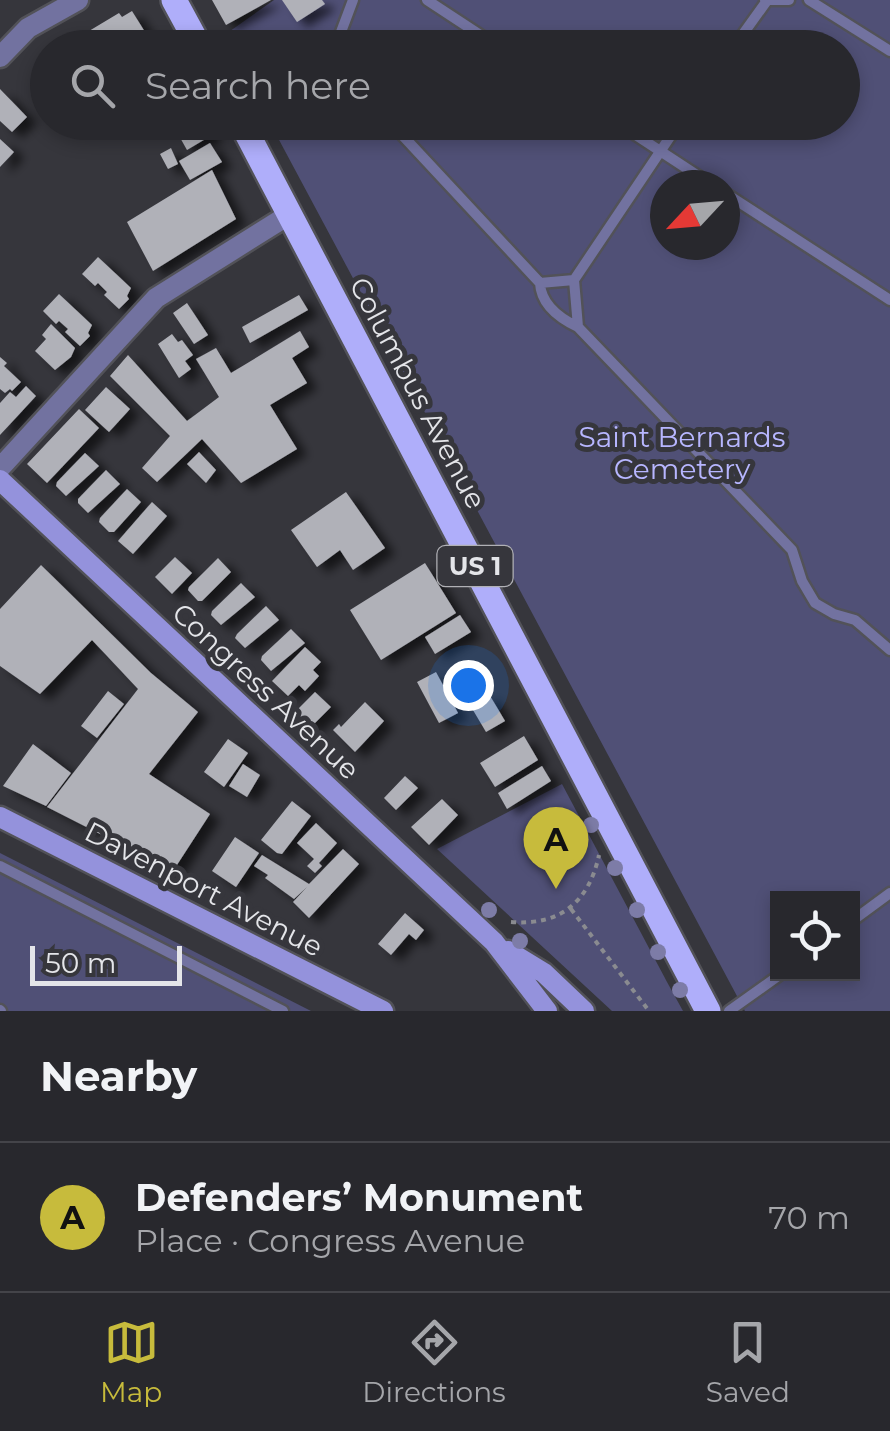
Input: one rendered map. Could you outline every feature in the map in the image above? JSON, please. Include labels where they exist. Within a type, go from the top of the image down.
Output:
[{"type":"main road","points":[[174,0],[190,30]]},
{"type":"main road","name":"Columbus Avenue","points":[[250,140],[708,1011]]},
{"type":"main road","name":"Congress Avenue","points":[[0,480],[494,942],[547,1011]]},
{"type":"main road","name":"Davenport Avenue","points":[[0,816],[383,1011]]},
{"type":"main road","name":"Congress Avenue","points":[[494,942],[544,973],[584,1011]]},
{"type":"street","points":[[0,57],[28,28],[78,0]]},
{"type":"street","points":[[0,468],[156,298],[290,214]]},
{"type":"lane","points":[[341,30],[352,0]]},
{"type":"lane","points":[[427,0],[473,30]]},
{"type":"lane","points":[[745,30],[765,1],[789,0]]},
{"type":"lane","points":[[809,0],[856,30]]},
{"type":"lane","points":[[860,33],[890,52]]},
{"type":"lane","points":[[407,140],[540,283],[542,300],[564,321],[578,328],[792,550],[802,581],[815,603],[854,620],[890,650]]},
{"type":"lane","points":[[643,140],[689,170]]},
{"type":"lane","points":[[578,328],[574,280],[668,140]]},
{"type":"lane","points":[[740,203],[890,300]]},
{"type":"lane","points":[[540,283],[574,280]]},
{"type":"lane","points":[[0,866],[283,1011]]},
{"type":"lane","points":[[860,915],[890,894]]},
{"type":"lane","points":[[730,1011],[771,981]]},
{"type":"path","points":[[511,922],[542,921],[571,909],[592,880],[600,850]]},
{"type":"path","points":[[571,909],[650,1011]]},
{"type":"green space","name":"Saint Bernards Cemetery","points":[[274,0],[890,0],[890,1011],[745,1011],[279,140],[860,140],[860,30],[232,30]]},
{"type":"green space","points":[[562,784],[683,1011],[612,1011],[437,849]]},
{"type":"green space","points":[[0,853],[311,1011],[0,1011]]},
{"type":"building","points":[[212,0],[271,0],[226,25]]},
{"type":"building","points":[[282,0],[322,0],[325,4],[297,22]]},
{"type":"building","points":[[132,11],[144,30],[91,30],[119,13],[122,17]]},
{"type":"building","points":[[0,89],[27,117],[12,132],[0,121]]},
{"type":"building","points":[[0,139],[14,152],[0,167]]},
{"type":"building","points":[[181,140],[204,140],[187,150]]},
{"type":"building","points":[[210,143],[222,162],[190,180],[179,161]]},
{"type":"building","points":[[171,148],[178,164],[168,169],[160,154]]},
{"type":"building","points":[[212,170],[236,219],[153,271],[127,222]]},
{"type":"building","points":[[98,257],[131,288],[129,299],[119,309],[98,283],[95,286],[82,274]]},
{"type":"building","points":[[59,294],[92,325],[90,336],[80,346],[65,332],[68,329],[43,311]]},
{"type":"building","points":[[299,295],[308,310],[250,343],[242,327]]},
{"type":"building","points":[[187,303],[208,335],[194,344],[173,313]]},
{"type":"building","points":[[51,324],[75,348],[71,357],[55,370],[35,351],[46,339],[42,335]]},
{"type":"building","points":[[300,331],[309,347],[292,358],[307,383],[270,405],[297,449],[241,483],[202,439],[157,482],[142,468],[170,436],[110,376],[128,355],[187,421],[219,397],[196,359],[216,348],[231,373]]},
{"type":"building","points":[[172,334],[193,355],[185,361],[191,369],[179,378],[158,344]]},
{"type":"building","points":[[0,357],[21,382],[5,393],[0,389]]},
{"type":"building","points":[[26,386],[36,396],[0,435],[0,403],[10,392],[16,397]]},
{"type":"building","points":[[106,387],[130,409],[109,432],[85,410]]},
{"type":"building","points":[[79,409],[99,428],[47,483],[27,464]]},
{"type":"building","points":[[199,452],[216,470],[206,483],[187,464]]},
{"type":"building","points":[[85,453],[99,466],[66,496],[56,486],[57,482]]},
{"type":"building","points":[[106,470],[120,484],[88,513],[78,499]]},
{"type":"building","points":[[127,489],[141,502],[114,532],[109,532],[99,522],[100,518]]},
{"type":"building","points":[[346,492],[385,548],[353,570],[340,550],[317,567],[291,530]]},
{"type":"building","points":[[152,502],[167,516],[133,554],[118,541]]},
{"type":"building","points":[[175,557],[192,573],[172,594],[155,577]]},
{"type":"building","points":[[218,558],[231,572],[198,601],[189,587]]},
{"type":"building","points":[[425,563],[456,613],[381,660],[350,610]]},
{"type":"building","points":[[41,565],[151,673],[198,712],[149,774],[210,814],[173,871],[47,807],[138,689],[92,640],[40,694],[0,666],[0,609]]},
{"type":"building","points":[[241,583],[255,597],[221,625],[211,615],[212,611]]},
{"type":"building","points":[[266,606],[279,620],[245,648],[235,638],[237,634]]},
{"type":"building","points":[[460,615],[471,632],[435,654],[425,637]]},
{"type":"building","points":[[291,629],[305,643],[271,671],[262,656]]},
{"type":"building","points":[[305,647],[321,662],[313,670],[319,676],[305,691],[299,685],[288,696],[272,681]]},
{"type":"building","points":[[436,672],[458,713],[439,723],[417,682]]},
{"type":"building","points":[[108,691],[124,704],[97,738],[81,726]]},
{"type":"building","points":[[315,692],[331,707],[310,728],[294,713]]},
{"type":"building","points":[[489,694],[505,721],[486,732],[470,705]]},
{"type":"building","points":[[365,702],[384,721],[355,752],[333,730],[339,724],[341,727]]},
{"type":"building","points":[[524,736],[538,760],[495,787],[480,763]]},
{"type":"building","points":[[228,739],[248,753],[224,787],[204,772]]},
{"type":"building","points":[[33,744],[71,773],[46,806],[3,786]]},
{"type":"building","points":[[243,764],[260,775],[247,797],[229,786]]},
{"type":"building","points":[[542,766],[551,781],[507,809],[498,793]]},
{"type":"building","points":[[405,776],[418,788],[396,810],[384,798]]},
{"type":"building","points":[[442,799],[458,815],[429,845],[411,827]]},
{"type":"building","points":[[292,801],[311,816],[282,854],[277,853],[261,840]]},
{"type":"building","points":[[316,823],[337,843],[315,873],[307,866],[314,859],[297,843]]},
{"type":"building","points":[[235,837],[259,853],[236,887],[212,871]]},
{"type":"building","points":[[343,849],[359,864],[309,918],[293,902],[307,887],[294,899],[254,866],[262,855],[309,884]]},
{"type":"building","points":[[405,913],[424,930],[416,940],[409,934],[391,955],[378,944]]},
{"type":"place","name":"Defenders’ Monument","points":[[556,889]]}]
